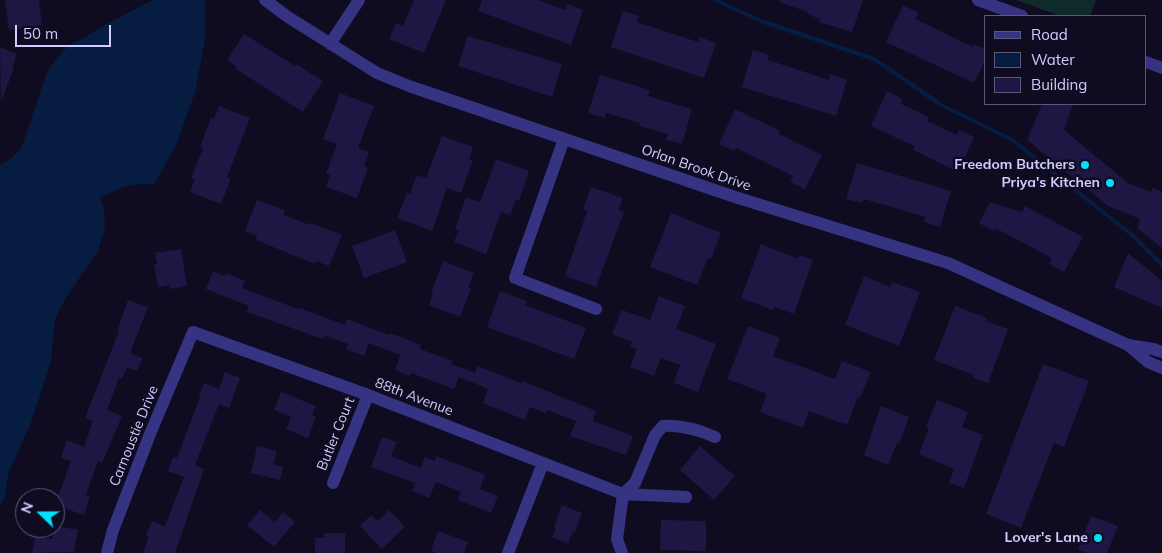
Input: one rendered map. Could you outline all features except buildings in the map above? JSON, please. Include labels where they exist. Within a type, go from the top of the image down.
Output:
[{"type":"street","name":"Orlan Brook Drive","points":[[265,0],[376,73],[735,197],[948,263],[1128,345],[1162,352]]},
{"type":"street","points":[[330,44],[359,0]]},
{"type":"street","points":[[978,0],[1019,15]]},
{"type":"street","points":[[1147,62],[1162,68]]},
{"type":"street","points":[[564,139],[515,278],[596,309]]},
{"type":"street","name":"88th Avenue","points":[[193,332],[368,395],[623,494],[686,497]]},
{"type":"street","name":"Carnoustie Drive","points":[[108,553],[113,530],[146,443],[193,332]]},
{"type":"street","name":"Orlan Brook Drive","points":[[1128,345],[1148,362],[1162,368]]},
{"type":"street","name":"Butler Court","points":[[333,483],[368,395]]},
{"type":"street","points":[[622,553],[617,539],[623,494],[635,483],[655,435],[663,426],[674,425],[715,437]]},
{"type":"street","points":[[508,553],[543,462]]},
{"type":"green space","points":[[1016,0],[1096,0],[1090,15],[1058,15]]},
{"type":"water","points":[[153,0],[205,0],[205,40],[195,92],[175,148],[154,184],[138,184],[126,187],[100,198],[104,210],[105,229],[98,251],[65,299],[55,319],[51,361],[31,423],[9,471],[4,500],[0,505],[0,165],[21,149],[47,72],[66,48],[108,23]]},
{"type":"waterway","points":[[715,0],[761,21],[874,59],[943,106],[1011,139],[1132,235],[1162,265]]},
{"type":"place","name":"Freedom Butchers","points":[[1085,165]]},
{"type":"place","name":"Priya's Kitchen","points":[[1110,183]]},
{"type":"place","name":"Lover's Lane","points":[[1098,538]]}]
